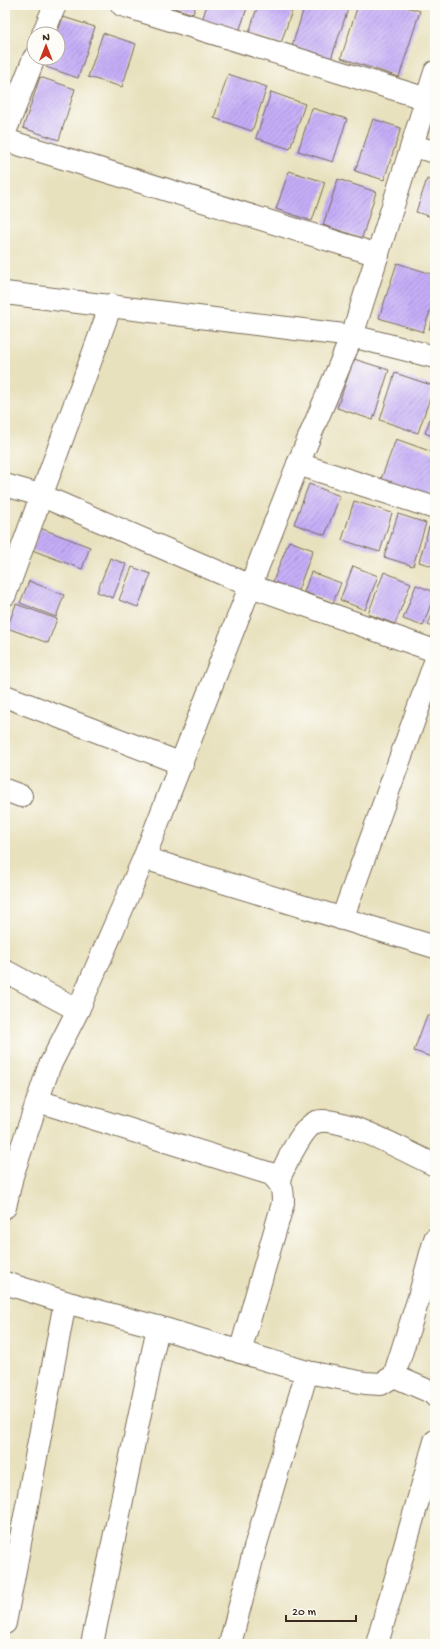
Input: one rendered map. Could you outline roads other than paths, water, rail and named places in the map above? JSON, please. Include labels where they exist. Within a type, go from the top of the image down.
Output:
[{"type":"street","points":[[46,26],[55,5]]},
{"type":"street","points":[[122,5],[427,99]]},
{"type":"street","points":[[5,132],[31,66]]},
{"type":"street","points":[[5,1207],[12,1176],[49,1068],[78,1010],[144,858],[298,464],[352,336],[413,146],[435,72]]},
{"type":"street","points":[[5,140],[378,255]]},
{"type":"street","points":[[413,146],[435,152]]},
{"type":"street","points":[[5,293],[352,336],[435,357]]},
{"type":"street","points":[[5,595],[110,305]]},
{"type":"street","points":[[298,464],[435,508]]},
{"type":"street","points":[[5,485],[40,495],[251,586],[435,651]]},
{"type":"street","points":[[342,919],[435,662]]},
{"type":"street","points":[[5,696],[182,764]]},
{"type":"street","points":[[144,858],[435,947]]},
{"type":"street","points":[[5,971],[78,1010]]},
{"type":"street","points":[[38,1101],[271,1174],[278,1180],[283,1189],[283,1203],[240,1352]]},
{"type":"street","points":[[278,1180],[304,1133],[316,1123],[330,1121],[355,1127],[435,1166]]},
{"type":"street","points":[[5,1283],[65,1302],[158,1327],[307,1372],[365,1383],[381,1384],[394,1376],[427,1299],[435,1239]]},
{"type":"street","points":[[5,1623],[65,1302]]},
{"type":"street","points":[[92,1644],[158,1327]]},
{"type":"street","points":[[230,1644],[256,1544],[307,1372]]},
{"type":"street","points":[[394,1376],[433,1393],[435,1396]]},
{"type":"street","points":[[377,1644],[435,1441]]}]
